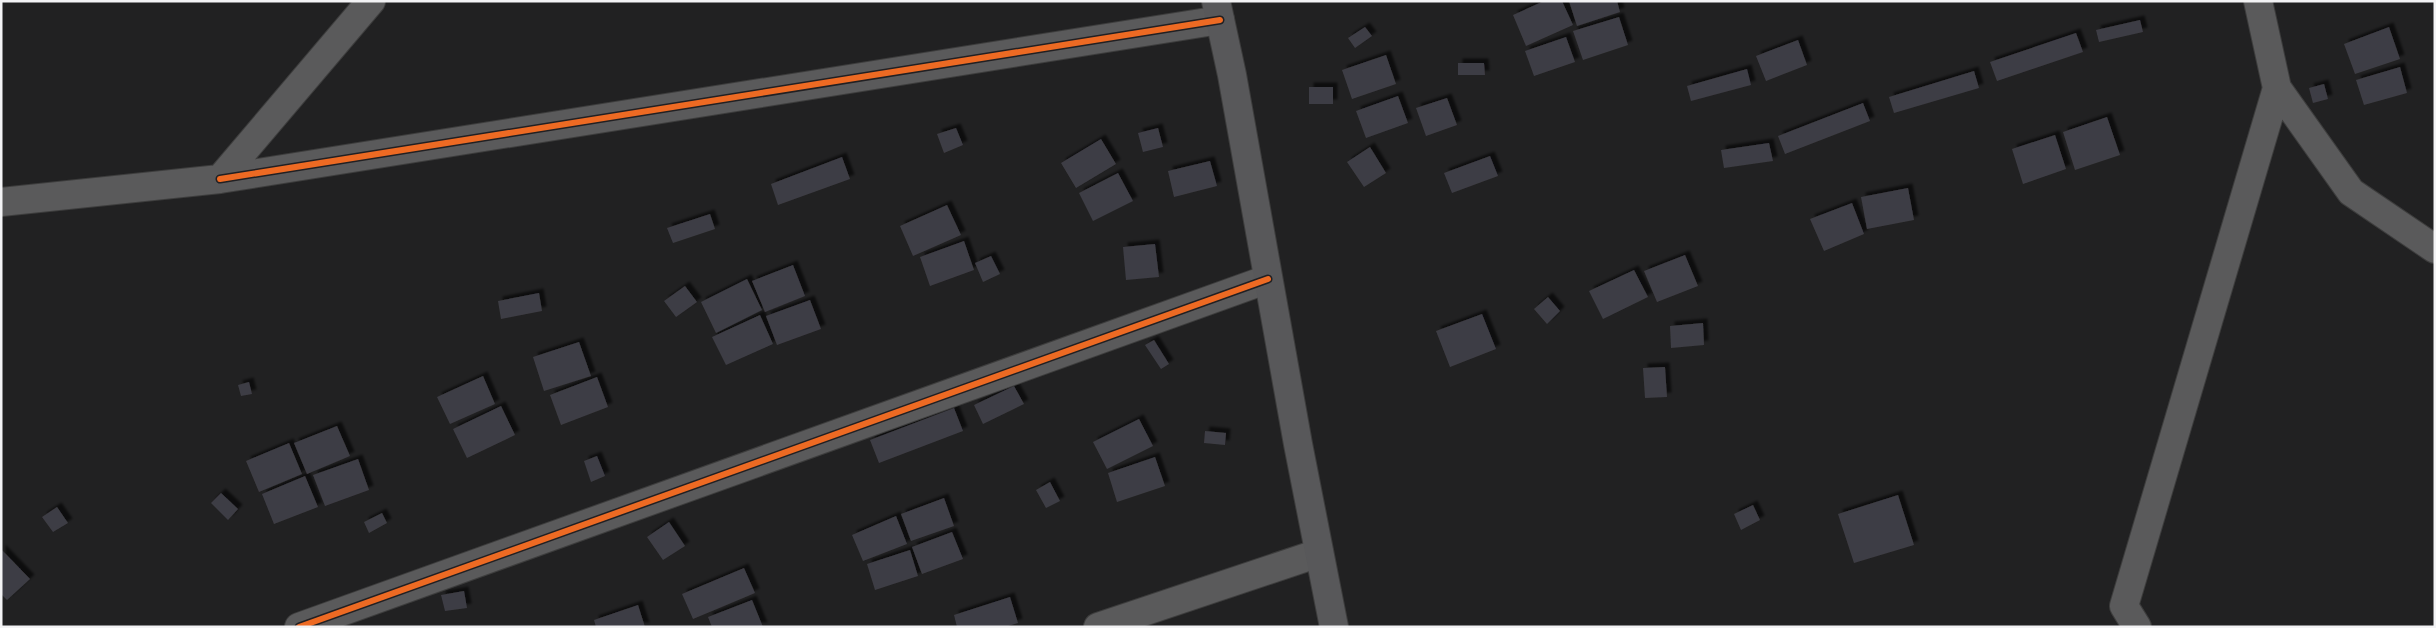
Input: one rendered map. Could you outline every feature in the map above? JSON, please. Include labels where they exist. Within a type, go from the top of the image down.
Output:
[{"type":"street","points":[[220,179],[371,1]]},
{"type":"street","points":[[2258,1],[2277,88],[2351,192],[2435,249]]},
{"type":"street","points":[[1,202],[220,179],[1218,10],[1334,627]]},
{"type":"street","points":[[2137,627],[2124,606],[2277,88]]},
{"type":"street","points":[[299,627],[1268,280]]},
{"type":"street","points":[[1098,627],[1319,553]]},
{"type":"building","points":[[1544,1],[1562,1],[1573,25],[1526,46],[1513,15]]},
{"type":"building","points":[[1569,1],[1617,1],[1620,12],[1577,26]]},
{"type":"building","points":[[1619,17],[1628,45],[1583,60],[1573,31]]},
{"type":"building","points":[[2140,20],[2143,32],[2099,42],[2096,30]]},
{"type":"building","points":[[1365,27],[1372,36],[1355,48],[1348,38]]},
{"type":"building","points":[[2389,27],[2400,59],[2355,74],[2344,44]]},
{"type":"building","points":[[2076,33],[2083,52],[1997,81],[1990,62]]},
{"type":"building","points":[[1566,37],[1575,62],[1534,76],[1525,51]]},
{"type":"building","points":[[1798,40],[1807,65],[1766,81],[1756,56]]},
{"type":"building","points":[[1386,55],[1396,84],[1352,99],[1342,70]]},
{"type":"building","points":[[1458,63],[1484,63],[1485,75],[1458,75]]},
{"type":"building","points":[[2400,67],[2407,93],[2364,105],[2356,80]]},
{"type":"building","points":[[1747,69],[1751,85],[1691,101],[1687,86]]},
{"type":"building","points":[[1974,71],[1979,88],[1894,113],[1889,97]]},
{"type":"building","points":[[2324,84],[2328,99],[2313,103],[2309,88]]},
{"type":"building","points":[[1309,87],[1333,87],[1333,104],[1309,104]]},
{"type":"building","points":[[1398,96],[1408,123],[1366,138],[1356,111]]},
{"type":"building","points":[[1447,98],[1457,125],[1426,136],[1416,108]]},
{"type":"building","points":[[1863,103],[1870,121],[1785,154],[1778,136]]},
{"type":"building","points":[[2107,117],[2120,155],[2075,170],[2063,132]]},
{"type":"building","points":[[956,128],[963,145],[944,153],[937,134]]},
{"type":"building","points":[[1158,128],[1163,147],[1143,152],[1138,133]]},
{"type":"building","points":[[2055,135],[2066,169],[2023,184],[2012,149]]},
{"type":"building","points":[[1101,139],[1116,164],[1076,188],[1061,163]]},
{"type":"building","points":[[1769,143],[1773,161],[1724,168],[1721,150]]},
{"type":"building","points":[[1370,147],[1386,173],[1364,187],[1347,162]]},
{"type":"building","points":[[1490,156],[1498,176],[1452,193],[1444,173]]},
{"type":"building","points":[[842,157],[850,179],[778,205],[771,184]]},
{"type":"building","points":[[1210,161],[1217,186],[1174,197],[1168,171]]},
{"type":"building","points":[[1118,173],[1133,201],[1093,221],[1079,193]]},
{"type":"building","points":[[1908,188],[1914,220],[1867,229],[1861,197]]},
{"type":"building","points":[[1852,203],[1864,234],[1824,251],[1810,219]]},
{"type":"building","points":[[947,205],[961,235],[913,256],[900,226]]},
{"type":"building","points":[[710,214],[715,229],[673,243],[667,228]]},
{"type":"building","points":[[964,241],[974,270],[930,286],[920,257]]},
{"type":"building","points":[[1155,244],[1159,277],[1126,280],[1123,247]]},
{"type":"building","points":[[1685,255],[1698,286],[1657,302],[1644,271]]},
{"type":"building","points":[[991,256],[1000,274],[983,282],[975,263]]},
{"type":"building","points":[[793,265],[805,296],[765,312],[752,281]]},
{"type":"building","points":[[1634,270],[1648,297],[1603,319],[1589,291]]},
{"type":"building","points":[[747,279],[762,310],[716,333],[701,302]]},
{"type":"building","points":[[685,286],[697,302],[676,317],[664,301]]},
{"type":"building","points":[[539,293],[542,311],[501,319],[498,301]]},
{"type":"building","points":[[1548,297],[1560,311],[1547,324],[1534,309]]},
{"type":"building","points":[[810,300],[821,329],[777,345],[766,316]]},
{"type":"building","points":[[1482,314],[1496,349],[1450,367],[1436,331]]},
{"type":"building","points":[[760,315],[773,344],[726,365],[712,337]]},
{"type":"building","points":[[1703,323],[1704,345],[1671,348],[1670,326]]},
{"type":"building","points":[[1154,340],[1169,364],[1161,369],[1145,345]]},
{"type":"building","points":[[579,342],[591,376],[544,391],[533,357]]},
{"type":"building","points":[[1665,367],[1667,397],[1645,398],[1643,368]]},
{"type":"building","points":[[483,376],[495,404],[450,424],[437,397]]},
{"type":"building","points":[[597,377],[608,407],[561,425],[550,395]]},
{"type":"building","points":[[249,382],[252,394],[241,396],[238,385]]},
{"type":"building","points":[[1014,386],[1024,404],[983,424],[974,405]]},
{"type":"building","points":[[501,406],[515,435],[467,458],[453,429]]},
{"type":"building","points":[[954,408],[963,431],[879,463],[870,440]]},
{"type":"building","points":[[1139,419],[1153,446],[1107,469],[1093,442]]},
{"type":"building","points":[[337,426],[350,456],[307,474],[294,443]]},
{"type":"building","points":[[1205,431],[1226,433],[1225,445],[1204,443]]},
{"type":"building","points":[[289,443],[302,474],[259,492],[246,461]]},
{"type":"building","points":[[597,456],[605,476],[591,482],[584,461]]},
{"type":"building","points":[[1155,457],[1165,486],[1117,502],[1108,473]]},
{"type":"building","points":[[358,459],[369,490],[325,506],[313,475]]},
{"type":"building","points":[[305,476],[318,507],[274,524],[262,494]]},
{"type":"building","points":[[1050,482],[1060,501],[1046,508],[1036,490]]},
{"type":"building","points":[[221,493],[238,509],[228,520],[211,503]]},
{"type":"building","points":[[1898,495],[1914,545],[1854,563],[1838,514]]},
{"type":"building","points":[[944,498],[954,526],[911,541],[901,514]]},
{"type":"building","points":[[1753,505],[1760,520],[1741,530],[1734,514]]},
{"type":"building","points":[[57,507],[68,523],[53,532],[42,517]]},
{"type":"building","points":[[382,513],[387,523],[369,533],[364,522]]},
{"type":"building","points":[[896,516],[907,544],[863,561],[852,535]]},
{"type":"building","points":[[669,522],[685,546],[663,560],[647,537]]},
{"type":"building","points":[[952,532],[963,559],[922,574],[912,547]]},
{"type":"building","points":[[1,549],[30,579],[7,600],[1,594]]},
{"type":"building","points":[[910,550],[918,576],[875,590],[867,564]]},
{"type":"building","points":[[744,568],[755,593],[693,619],[682,594]]},
{"type":"building","points":[[464,591],[467,608],[445,611],[441,595]]},
{"type":"building","points":[[1010,597],[1018,623],[1005,627],[957,627],[954,615]]},
{"type":"building","points":[[752,600],[763,627],[712,627],[708,617]]},
{"type":"building","points":[[638,605],[645,627],[596,627],[594,620]]},
{"type":"cycle path","points":[[220,179],[1220,20]]},
{"type":"cycle path","points":[[299,627],[1268,279]]}]
